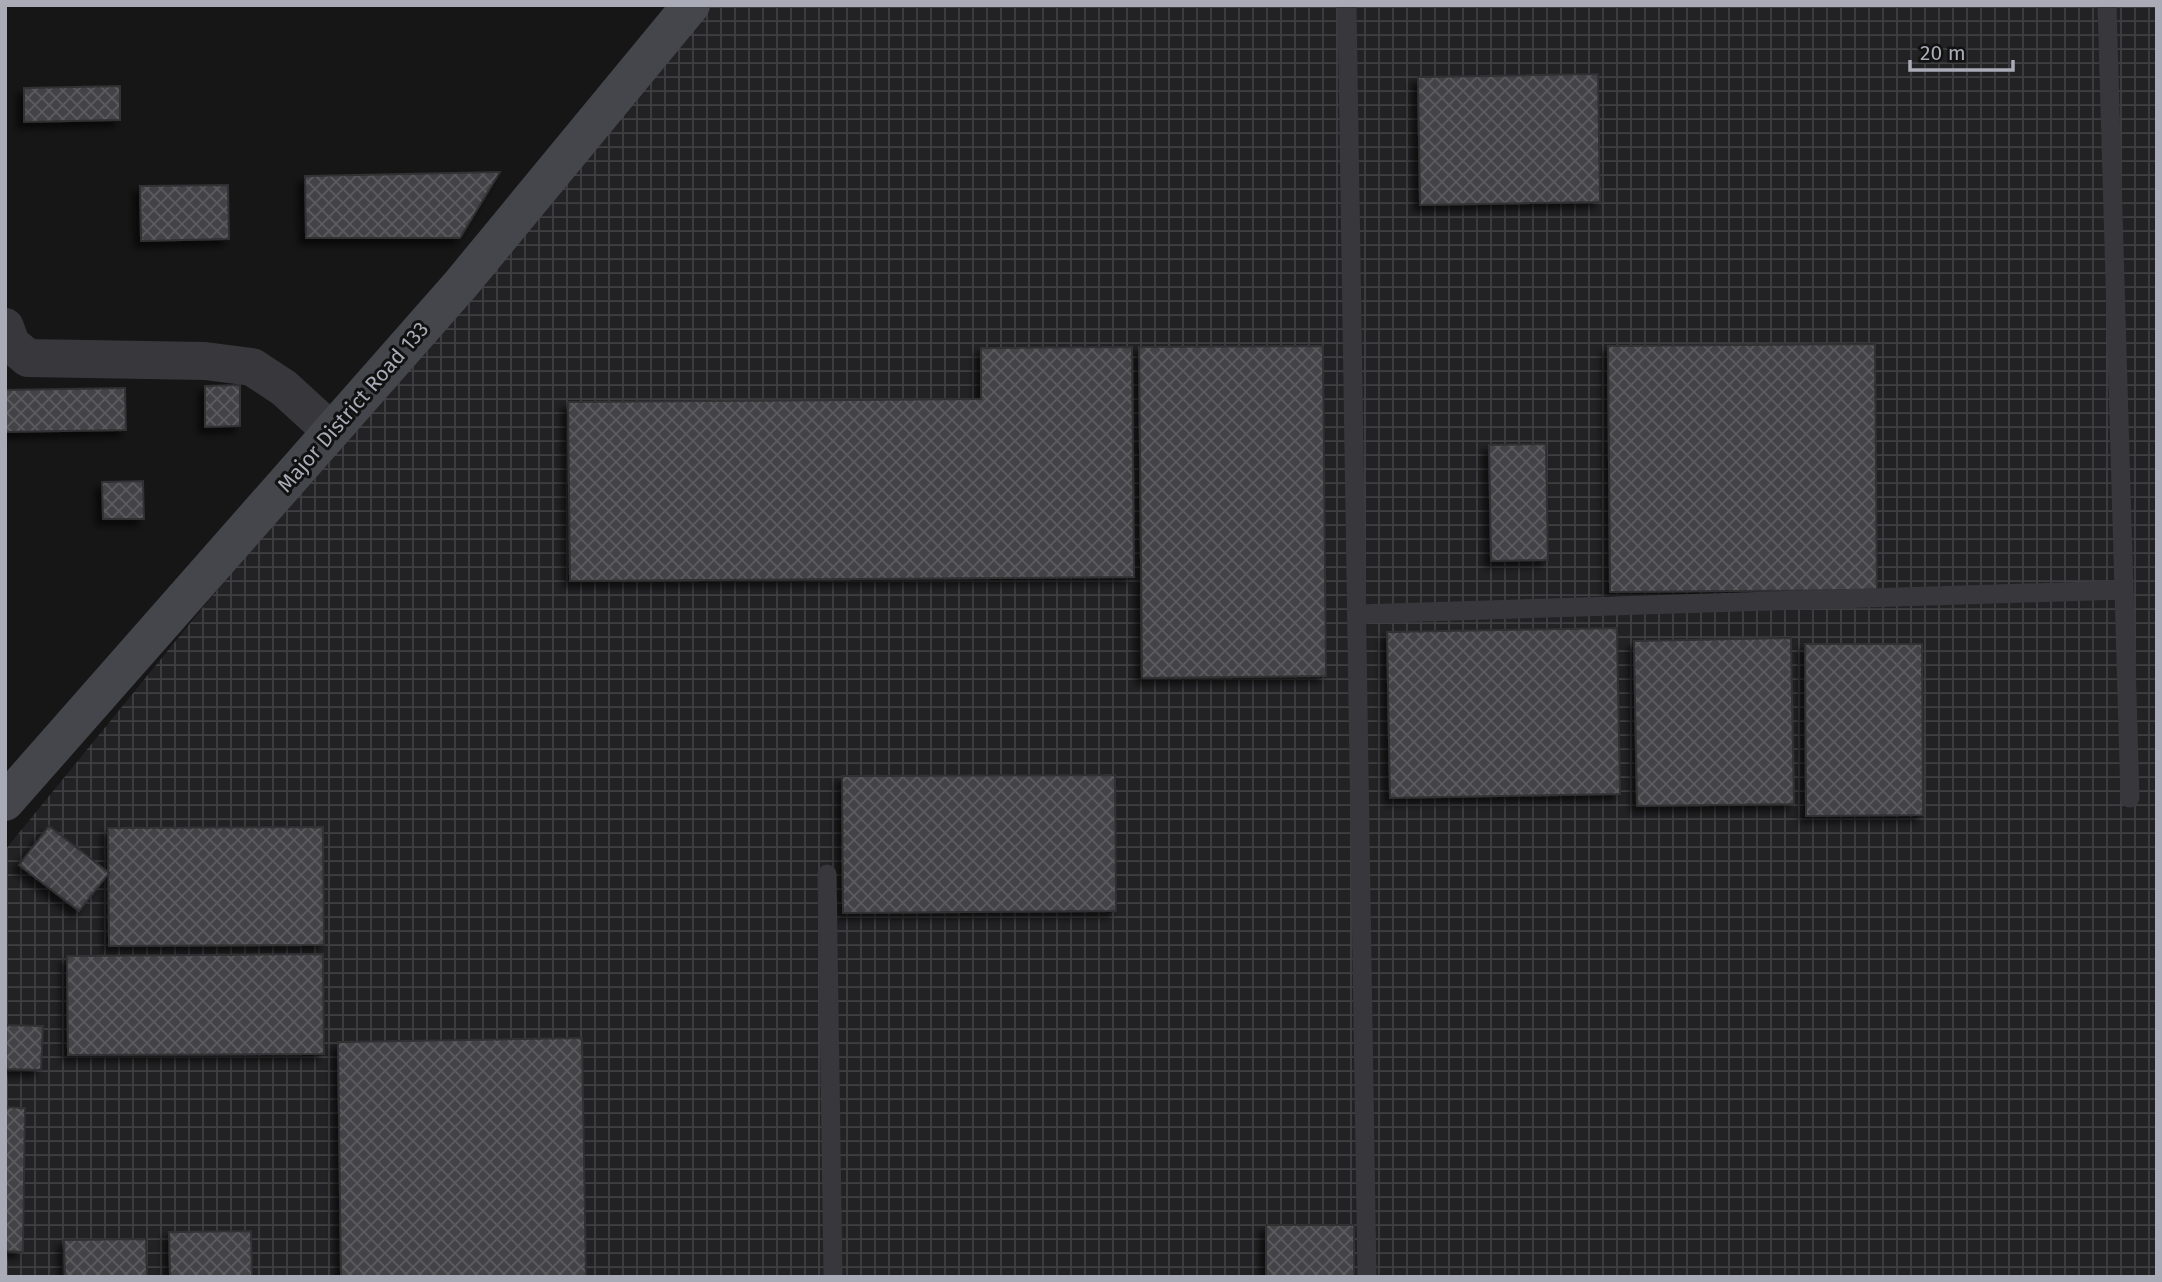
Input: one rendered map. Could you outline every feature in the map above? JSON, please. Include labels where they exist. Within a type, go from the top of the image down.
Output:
[{"type":"main road","name":"Major District Road 133","points":[[5,802],[461,284],[691,5]]},
{"type":"street","points":[[5,327],[11,344],[28,358],[205,361],[252,367],[284,388],[331,431]]},
{"type":"lane","points":[[1347,5],[1367,1277]]},
{"type":"lane","points":[[2107,5],[2130,798]]},
{"type":"lane","points":[[1358,614],[2124,590]]},
{"type":"lane","points":[[827,874],[833,1277]]},
{"type":"shaded area","points":[[695,5],[2157,5],[2157,1277],[5,1277],[5,850]]},
{"type":"building","points":[[1598,74],[1600,202],[1420,205],[1418,77]]},
{"type":"building","points":[[120,86],[120,120],[24,122],[24,88]]},
{"type":"building","points":[[500,172],[460,238],[306,238],[305,176]]},
{"type":"building","points":[[228,185],[229,239],[141,241],[140,186]]},
{"type":"building","points":[[1875,344],[1877,590],[1610,592],[1608,346]]},
{"type":"building","points":[[1323,346],[1326,676],[1142,678],[1139,347]]},
{"type":"building","points":[[1132,347],[1134,577],[570,581],[568,402],[981,399],[981,348]]},
{"type":"building","points":[[240,385],[240,426],[205,427],[205,386]]},
{"type":"building","points":[[125,388],[126,430],[5,432],[5,390]]},
{"type":"building","points":[[1546,444],[1548,560],[1491,561],[1489,445]]},
{"type":"building","points":[[143,481],[144,519],[103,519],[102,482]]},
{"type":"building","points":[[1617,628],[1620,794],[1390,798],[1387,632]]},
{"type":"building","points":[[1791,638],[1794,804],[1637,806],[1634,641]]},
{"type":"building","points":[[1805,644],[1922,644],[1923,815],[1806,816]]},
{"type":"building","points":[[1115,775],[1116,911],[843,913],[842,776]]},
{"type":"building","points":[[49,826],[109,873],[79,911],[19,865]]},
{"type":"building","points":[[323,827],[324,945],[109,946],[108,828]]},
{"type":"building","points":[[323,954],[324,1054],[68,1055],[67,956]]},
{"type":"building","points":[[5,1025],[43,1026],[41,1070],[5,1069]]},
{"type":"building","points":[[582,1038],[586,1277],[341,1277],[338,1042]]},
{"type":"building","points":[[5,1107],[25,1108],[23,1252],[5,1251]]},
{"type":"building","points":[[1266,1225],[1354,1225],[1354,1277],[1266,1277]]},
{"type":"building","points":[[251,1231],[252,1277],[170,1277],[169,1232]]},
{"type":"building","points":[[146,1239],[147,1277],[65,1277],[64,1240]]}]
